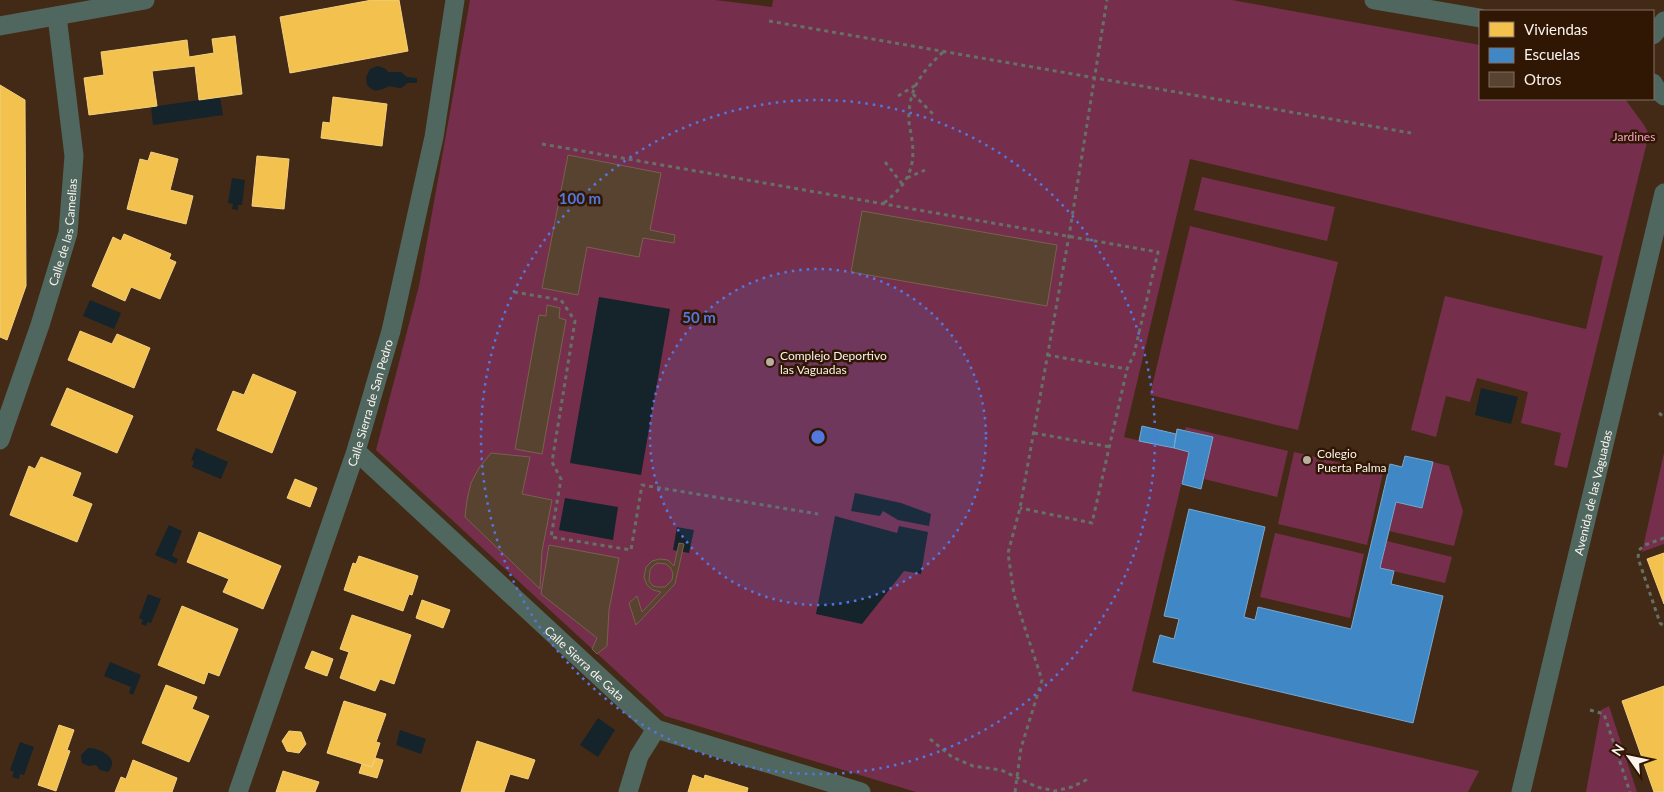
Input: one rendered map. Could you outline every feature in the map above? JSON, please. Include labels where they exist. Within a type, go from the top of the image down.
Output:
[{"type":"street","points":[[0,26],[145,0]]},
{"type":"street","name":"Calle Sierra de San Pedro","points":[[238,792],[356,451],[392,331],[434,137],[456,0]]},
{"type":"street","points":[[1374,0],[1479,18]]},
{"type":"street","name":"Calle de las Camelias","points":[[0,440],[40,324],[68,233],[74,156],[57,16]]},
{"type":"street","points":[[1654,34],[1664,21]]},
{"type":"street","points":[[1654,85],[1664,96]]},
{"type":"street","name":"Avenida de las Vaguadas","points":[[1522,792],[1664,193]]},
{"type":"street","name":"Calle Sierra de Gata","points":[[356,451],[656,729],[861,792]]},
{"type":"street","points":[[628,792],[639,756],[656,729]]},
{"type":"path","points":[[1015,792],[1021,748],[1042,680],[1014,594],[1008,554],[1020,508],[1034,433],[1069,236],[1107,0]]},
{"type":"path","points":[[769,21],[1411,133]]},
{"type":"path","points":[[884,204],[899,190],[907,179],[913,155],[909,114],[911,99],[916,85],[924,71],[943,52]]},
{"type":"path","points":[[898,96],[916,85]]},
{"type":"path","points":[[913,94],[935,116]]},
{"type":"path","points":[[542,144],[1158,252],[1134,354],[1127,369],[1092,523],[1020,508]]},
{"type":"path","points":[[885,162],[903,185]]},
{"type":"path","points":[[907,179],[925,170]]},
{"type":"path","points":[[514,292],[561,300],[575,321],[552,462],[561,479],[551,537],[631,550],[642,485],[818,514]]},
{"type":"path","points":[[1047,355],[1127,369]]},
{"type":"path","points":[[1659,413],[1664,417]]},
{"type":"path","points":[[1034,433],[1110,447]]},
{"type":"path","points":[[1664,538],[1645,545],[1639,550],[1638,558],[1660,624],[1664,626]]},
{"type":"path","points":[[1590,710],[1604,714],[1630,792]]},
{"type":"path","points":[[930,739],[952,756],[973,766],[1001,770],[1037,787],[1055,790],[1072,787],[1090,778]]},
{"type":"green space","name":"Complejo Deportivo las Vaguadas","points":[[470,0],[715,0],[772,7],[773,0],[1232,0],[1479,45],[1479,100],[1626,100],[1649,134],[1567,468],[1554,465],[1561,433],[1521,423],[1528,392],[1477,378],[1470,402],[1446,396],[1436,437],[1411,430],[1445,296],[1586,329],[1603,256],[1190,159],[1124,437],[1189,452],[1132,691],[1479,771],[1468,792],[916,792],[665,716],[376,450],[419,286]]},
{"type":"green space","points":[[1202,177],[1335,207],[1327,241],[1194,210]]},
{"type":"green space","points":[[1190,226],[1338,262],[1298,430],[1150,395]]},
{"type":"green space","points":[[1186,427],[1288,451],[1277,497],[1204,479],[1213,437],[1185,430]]},
{"type":"green space","points":[[1294,452],[1383,473],[1367,545],[1278,524]]},
{"type":"green space","points":[[1664,453],[1664,544],[1642,552]]},
{"type":"green space","points":[[1433,462],[1449,466],[1463,511],[1454,546],[1389,531],[1396,502],[1422,508]]},
{"type":"green space","points":[[1275,533],[1364,554],[1350,618],[1260,597]]},
{"type":"green space","points":[[1387,541],[1452,557],[1445,583],[1380,568]]},
{"type":"green space","points":[[1609,706],[1637,792],[1586,792],[1601,710]]},
{"type":"shaded area","points":[[378,66],[386,69],[388,72],[401,72],[407,77],[417,78],[417,83],[407,83],[400,88],[390,86],[375,91],[367,85],[366,77],[370,69]]},
{"type":"shaded area","points":[[220,97],[223,115],[153,125],[151,107]]},
{"type":"shaded area","points":[[232,178],[245,180],[242,205],[238,205],[238,210],[232,209],[233,204],[228,203]]},
{"type":"shaded area","points":[[599,297],[670,309],[641,475],[570,463]]},
{"type":"shaded area","points":[[90,300],[121,313],[114,329],[83,316]]},
{"type":"shaded area","points":[[1481,388],[1518,397],[1511,424],[1475,415]]},
{"type":"shaded area","points":[[196,448],[228,462],[221,479],[192,467],[194,461],[191,460]]},
{"type":"shaded area","points":[[855,493],[901,503],[931,514],[929,526],[898,520],[883,511],[880,516],[851,511]]},
{"type":"shaded area","points":[[565,498],[618,507],[613,540],[559,530]]},
{"type":"shaded area","points":[[835,516],[897,533],[899,526],[928,532],[921,574],[904,571],[862,624],[816,614]]},
{"type":"shaded area","points":[[169,525],[182,531],[172,556],[178,559],[176,564],[155,555]]},
{"type":"shaded area","points":[[677,527],[694,530],[689,553],[673,550]]},
{"type":"shaded area","points":[[148,594],[161,599],[151,623],[148,622],[146,626],[141,624],[143,620],[139,618]]},
{"type":"shaded area","points":[[110,662],[141,675],[133,695],[129,693],[131,687],[104,676]]},
{"type":"shaded area","points":[[598,718],[615,730],[598,757],[580,745]]},
{"type":"shaded area","points":[[400,730],[426,739],[421,754],[396,745]]},
{"type":"shaded area","points":[[20,742],[34,747],[24,775],[20,774],[19,779],[12,777],[14,772],[10,770]]},
{"type":"shaded area","points":[[88,748],[103,752],[111,758],[111,767],[108,772],[100,770],[96,765],[89,766],[82,763],[81,755]]},
{"type":"building: Viviendas","points":[[372,0],[399,0],[408,51],[290,73],[280,17]]},
{"type":"building: Viviendas","points":[[235,36],[242,94],[199,100],[195,66],[152,71],[157,106],[89,115],[84,78],[104,75],[101,52],[187,40],[189,57],[214,53],[212,39]]},
{"type":"building: Viviendas","points":[[0,85],[25,100],[26,286],[7,340],[0,337]]},
{"type":"building: Viviendas","points":[[333,97],[387,104],[382,146],[321,138],[323,122],[330,123]]},
{"type":"building: Viviendas","points":[[151,152],[178,159],[170,190],[193,196],[186,224],[127,209],[140,159],[148,161]]},
{"type":"building: Viviendas","points":[[257,156],[289,159],[284,209],[252,206]]},
{"type":"building: Viviendas","points":[[124,234],[171,254],[169,259],[176,262],[160,299],[131,287],[125,301],[92,286],[113,237],[121,241]]},
{"type":"building: Viviendas","points":[[80,331],[112,344],[117,334],[150,348],[134,388],[68,360]]},
{"type":"building: Viviendas","points":[[253,374],[296,392],[272,453],[217,430],[233,391],[244,395]]},
{"type":"building: Viviendas","points":[[67,388],[133,416],[117,453],[51,425]]},
{"type":"building: Viviendas","points":[[41,457],[81,473],[72,496],[92,504],[77,542],[10,515],[29,466],[35,469]]},
{"type":"building: Viviendas","points":[[295,479],[317,488],[310,507],[287,498]]},
{"type":"building: Viviendas","points":[[199,532],[281,566],[263,609],[223,592],[229,579],[187,562]]},
{"type":"building: Viviendas","points":[[1664,553],[1664,604],[1647,559]]},
{"type":"building: Viviendas","points":[[359,556],[418,576],[412,595],[409,594],[403,611],[344,590],[353,563],[356,564]]},
{"type":"building: Viviendas","points":[[422,600],[450,610],[443,628],[416,618]]},
{"type":"building: Viviendas","points":[[182,606],[238,629],[219,676],[208,672],[204,684],[158,665]]},
{"type":"building: Viviendas","points":[[352,615],[411,635],[394,684],[380,679],[375,691],[340,678],[349,652],[340,649]]},
{"type":"building: Viviendas","points":[[312,651],[333,659],[327,676],[305,668]]},
{"type":"building: Viviendas","points":[[166,685],[197,697],[192,709],[209,716],[189,762],[142,743]]},
{"type":"building: Viviendas","points":[[1664,686],[1664,792],[1654,792],[1622,701]]},
{"type":"building: Viviendas","points":[[344,701],[386,714],[376,742],[380,743],[372,767],[327,753]]},
{"type":"building: Viviendas","points":[[59,725],[74,730],[67,750],[70,751],[56,791],[38,785]]},
{"type":"building: Viviendas","points":[[289,731],[301,732],[306,744],[299,753],[287,751],[282,741]]},
{"type":"building: Viviendas","points":[[477,741],[535,760],[528,779],[510,774],[504,792],[461,792]]},
{"type":"building: Viviendas","points":[[375,758],[383,760],[377,778],[359,773],[362,764],[372,767]]},
{"type":"building: Viviendas","points":[[133,760],[177,778],[172,792],[115,792],[121,777],[126,779]]},
{"type":"building: Viviendas","points":[[283,771],[319,782],[315,792],[276,792]]},
{"type":"building: Viviendas","points":[[693,775],[704,779],[705,775],[748,788],[747,792],[688,792]]},
{"type":"building: Escuelas","points":[[1142,426],[1176,434],[1174,448],[1139,441]]},
{"type":"building: Escuelas","points":[[1177,429],[1213,437],[1201,489],[1182,484],[1189,452],[1174,448]]},
{"type":"building: Escuelas","points":[[1405,456],[1433,462],[1422,508],[1396,502],[1380,568],[1394,571],[1391,584],[1443,596],[1413,723],[1153,662],[1160,635],[1174,639],[1179,619],[1164,616],[1189,509],[1265,527],[1244,617],[1255,620],[1258,607],[1351,629],[1390,464],[1402,467]]},
{"type":"building: Otros","points":[[568,155],[661,173],[650,230],[675,235],[674,243],[643,238],[639,257],[587,247],[578,295],[542,288]]},
{"type":"building: Otros","points":[[862,211],[1057,245],[1047,306],[851,272]]},
{"type":"building: Otros","points":[[547,305],[560,308],[559,318],[566,320],[542,454],[515,449],[539,315],[546,316]]},
{"type":"building: Otros","points":[[491,453],[530,457],[522,494],[552,500],[542,551],[540,589],[465,517],[471,483],[479,468]]},
{"type":"building: Otros","points":[[679,543],[684,544],[675,584],[636,625],[629,603],[637,596],[642,612],[661,592],[653,590],[647,585],[644,577],[646,567],[652,561],[660,559],[668,560],[674,566]],"holes":[[[657,563],[666,564],[673,573],[672,580],[665,587],[653,586],[649,581],[650,570]]]},
{"type":"building: Otros","points":[[549,545],[619,558],[609,610],[607,646],[597,654],[592,649],[597,638],[541,594]]},
{"type":"place","name":"Complejo Deportivo las Vaguadas","points":[[770,362]]},
{"type":"place","name":"Colegio Puerta Palma","points":[[1307,460]]},
{"type":"park label","name":"Jardines","points":[[1634,136]]}]
